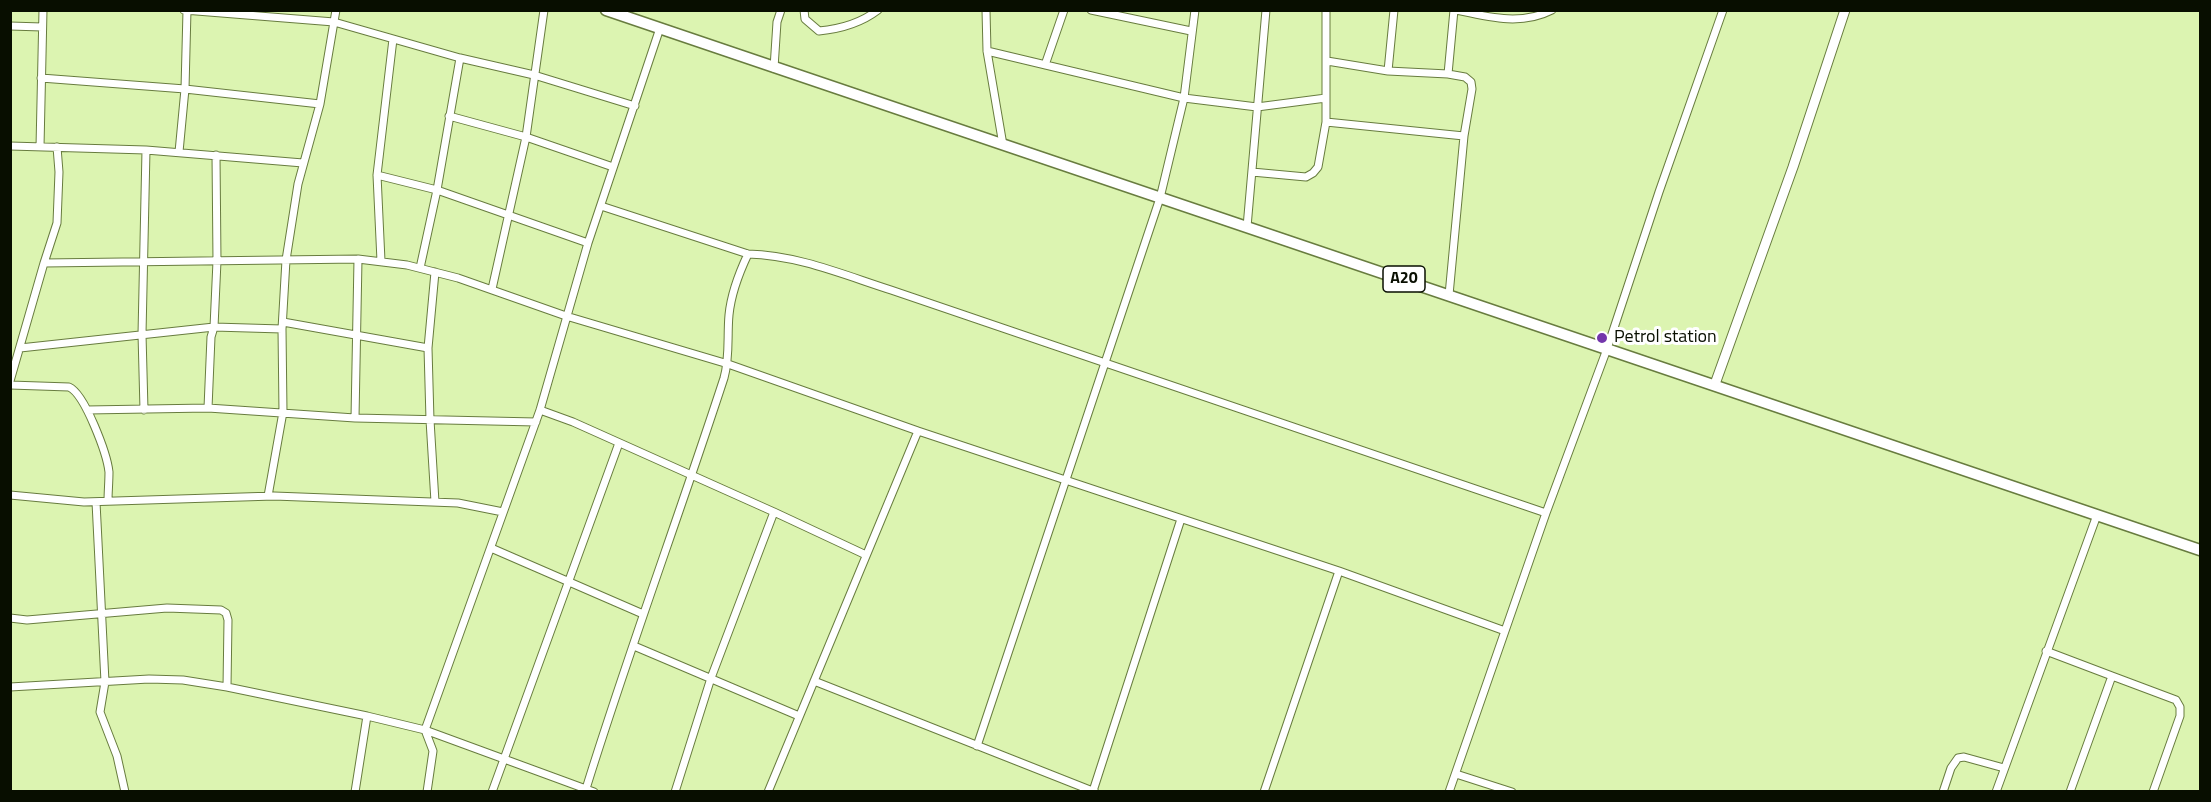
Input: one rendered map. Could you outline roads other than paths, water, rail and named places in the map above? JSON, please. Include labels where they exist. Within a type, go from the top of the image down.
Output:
[{"type":"main road","name":"A20","points":[[606,10],[630,14],[660,28],[774,68],[1715,384],[2200,550]]},
{"type":"street","points":[[40,147],[43,10]]},
{"type":"street","points":[[268,496],[283,412],[282,326],[286,260],[303,163],[320,104],[336,10]]},
{"type":"street","points":[[492,289],[526,137],[544,10]]},
{"type":"street","points":[[774,68],[777,22],[781,10]]},
{"type":"street","points":[[804,10],[805,19],[819,31],[852,25],[868,18],[878,10]]},
{"type":"street","points":[[986,10],[987,51],[1003,145]]},
{"type":"street","points":[[1045,65],[1064,10]]},
{"type":"street","points":[[1090,10],[1191,31]]},
{"type":"street","points":[[978,746],[1160,198],[1184,98],[1195,10]]},
{"type":"street","points":[[1247,227],[1266,10]]},
{"type":"street","points":[[1252,172],[1306,177],[1318,166],[1326,122],[1326,10]]},
{"type":"street","points":[[1388,71],[1395,10]]},
{"type":"street","points":[[1448,74],[1455,10],[1491,18],[1519,20],[1543,15],[1552,10]]},
{"type":"street","points":[[1449,792],[1546,513],[1607,349],[1723,10]]},
{"type":"street","points":[[1715,384],[1793,167],[1845,10]]},
{"type":"street","points":[[179,152],[185,89],[186,11],[334,22],[460,58],[534,75],[635,106]]},
{"type":"street","points":[[10,26],[42,27]]},
{"type":"street","points":[[427,792],[433,750],[425,730],[536,422],[588,243],[660,28]]},
{"type":"street","points":[[381,261],[377,175],[393,39]]},
{"type":"street","points":[[987,51],[1184,98],[1257,107],[1326,98]]},
{"type":"street","points":[[420,268],[437,190],[460,58]]},
{"type":"street","points":[[1327,61],[1388,71],[1448,74],[1464,77],[1472,85],[1464,136],[1449,295]]},
{"type":"street","points":[[41,78],[185,89],[320,104]]},
{"type":"street","points":[[449,116],[526,137],[613,167]]},
{"type":"street","points":[[1326,122],[1464,136]]},
{"type":"street","points":[[10,146],[146,150],[303,163]]},
{"type":"street","points":[[57,147],[60,172],[57,223],[20,348],[13,362],[10,383],[69,387],[75,390],[87,410],[106,460],[109,472],[108,501]]},
{"type":"street","points":[[144,410],[142,334],[146,150]]},
{"type":"street","points":[[208,408],[217,261],[216,155]]},
{"type":"street","points":[[377,175],[437,190],[588,243]]},
{"type":"street","points":[[601,206],[748,254],[797,260],[1546,513]]},
{"type":"street","points":[[586,790],[728,364],[729,312],[748,254]]},
{"type":"street","points":[[45,262],[358,259],[420,268],[492,289],[566,316],[728,364],[918,431],[1339,571],[1505,631]]},
{"type":"street","points":[[356,418],[358,259]]},
{"type":"street","points":[[435,272],[428,348],[435,502]]},
{"type":"street","points":[[20,348],[214,327],[282,326],[428,348]]},
{"type":"street","points":[[87,410],[208,408],[356,418],[536,422]]},
{"type":"street","points":[[540,410],[619,443],[866,555]]},
{"type":"street","points":[[768,792],[918,431]]},
{"type":"street","points":[[492,792],[619,443]]},
{"type":"street","points":[[10,495],[96,502],[268,496],[458,503],[503,512]]},
{"type":"street","points":[[96,502],[105,682],[100,712],[117,756],[125,792]]},
{"type":"street","points":[[675,792],[711,678],[774,512]]},
{"type":"street","points":[[1996,792],[2097,515]]},
{"type":"street","points":[[814,681],[1094,791],[1181,519]]},
{"type":"street","points":[[491,548],[643,614]]},
{"type":"street","points":[[1264,792],[1339,571]]},
{"type":"street","points":[[10,618],[27,620],[167,608],[221,610],[226,613],[228,620],[227,687]]},
{"type":"street","points":[[634,646],[799,716]]},
{"type":"street","points":[[2046,651],[2176,700],[2180,707],[2180,716],[2153,792]]},
{"type":"street","points":[[2070,792],[2112,676]]},
{"type":"street","points":[[10,687],[183,680],[227,687],[425,730],[594,792]]},
{"type":"street","points":[[355,792],[367,716]]},
{"type":"street","points":[[1943,792],[1951,768],[1958,758],[1964,757],[2004,768]]},
{"type":"street","points":[[1456,774],[1512,792]]},
{"type":"place","name":"Petrol station","points":[[1602,338]]}]
